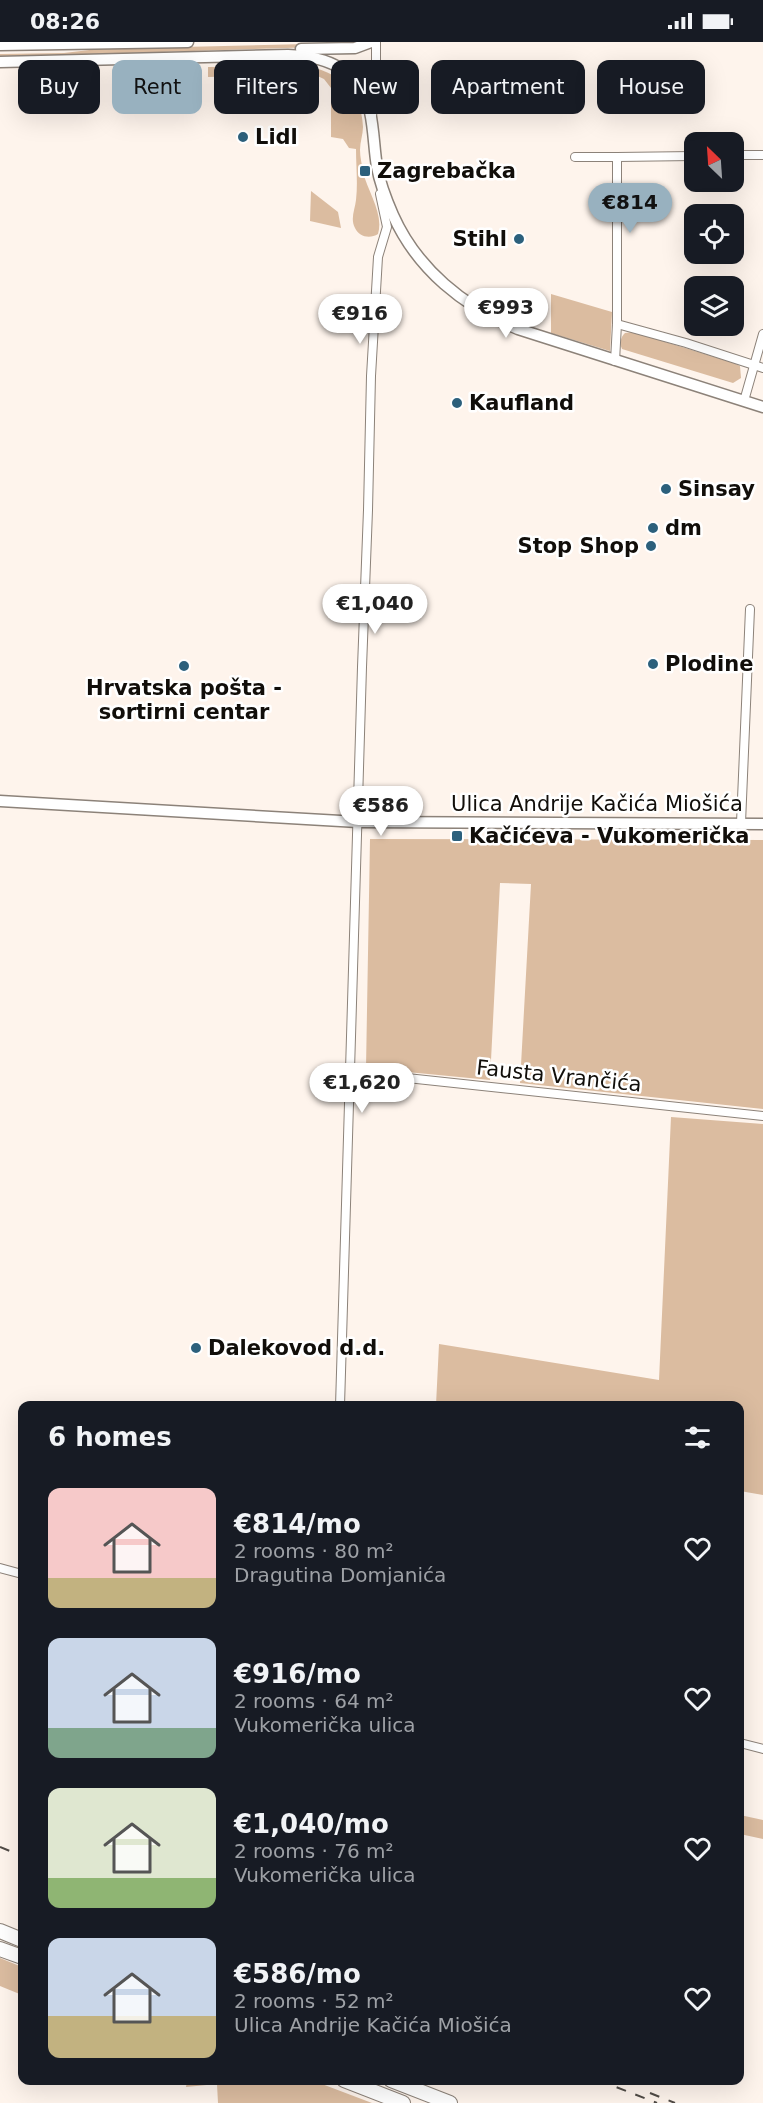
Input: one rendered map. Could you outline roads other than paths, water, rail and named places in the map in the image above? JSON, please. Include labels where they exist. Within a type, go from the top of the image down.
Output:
[{"type":"highway","points":[[0,1931],[18,1938]]},
{"type":"highway","points":[[0,1949],[18,1956]]},
{"type":"highway","points":[[357,2085],[403,2103]]},
{"type":"highway","points":[[404,2085],[450,2103]]},
{"type":"main road","points":[[0,44],[188,42]]},
{"type":"main road","points":[[254,56],[295,49],[355,48],[371,42]]},
{"type":"main road","points":[[0,62],[312,56],[335,65],[348,74],[360,88],[368,104],[380,178],[386,198],[402,232],[424,263],[452,291],[470,305],[501,322],[615,361],[763,407]]},
{"type":"main road","name":"Ulica Andrije Kačića Miošića","points":[[0,801],[358,822],[763,824]]},
{"type":"street","points":[[371,117],[376,93],[376,42]]},
{"type":"street","points":[[744,156],[763,155]]},
{"type":"street","points":[[575,157],[684,156]]},
{"type":"street","points":[[615,361],[617,157]]},
{"type":"street","points":[[340,1401],[371,376],[377,266],[380,247],[387,227],[380,195],[380,178]]},
{"type":"street","points":[[617,324],[686,343],[759,367]]},
{"type":"street","points":[[744,401],[759,367],[763,334]]},
{"type":"street","points":[[741,824],[750,609]]},
{"type":"street","name":"Fausta Vrančića","points":[[351,1072],[763,1116]]},
{"type":"street","points":[[0,1569],[18,1573]]},
{"type":"street","points":[[744,1744],[763,1749]]},
{"type":"railway","points":[[0,1847],[18,1854]]},
{"type":"railway","points":[[611,2085],[657,2103]]},
{"type":"railway","points":[[650,2093],[675,2103]]},
{"type":"place","name":"Lidl","points":[[243,137]]},
{"type":"place","name":"Zagrebačka","points":[[365,171]]},
{"type":"place","name":"Stihl","points":[[519,239]]},
{"type":"place","name":"Kaufland","points":[[457,403]]},
{"type":"place","name":"Sinsay","points":[[666,489]]},
{"type":"place","name":"dm","points":[[653,528]]},
{"type":"place","name":"Stop Shop","points":[[651,546]]},
{"type":"place","name":"Plodine","points":[[653,664]]},
{"type":"place","name":"Hrvatska pošta - sortirni centar","points":[[184,666]]},
{"type":"place","name":"Kačićeva - Vukomerička","points":[[457,836]]},
{"type":"place","name":"Dalekovod d.d.","points":[[196,1348]]}]
